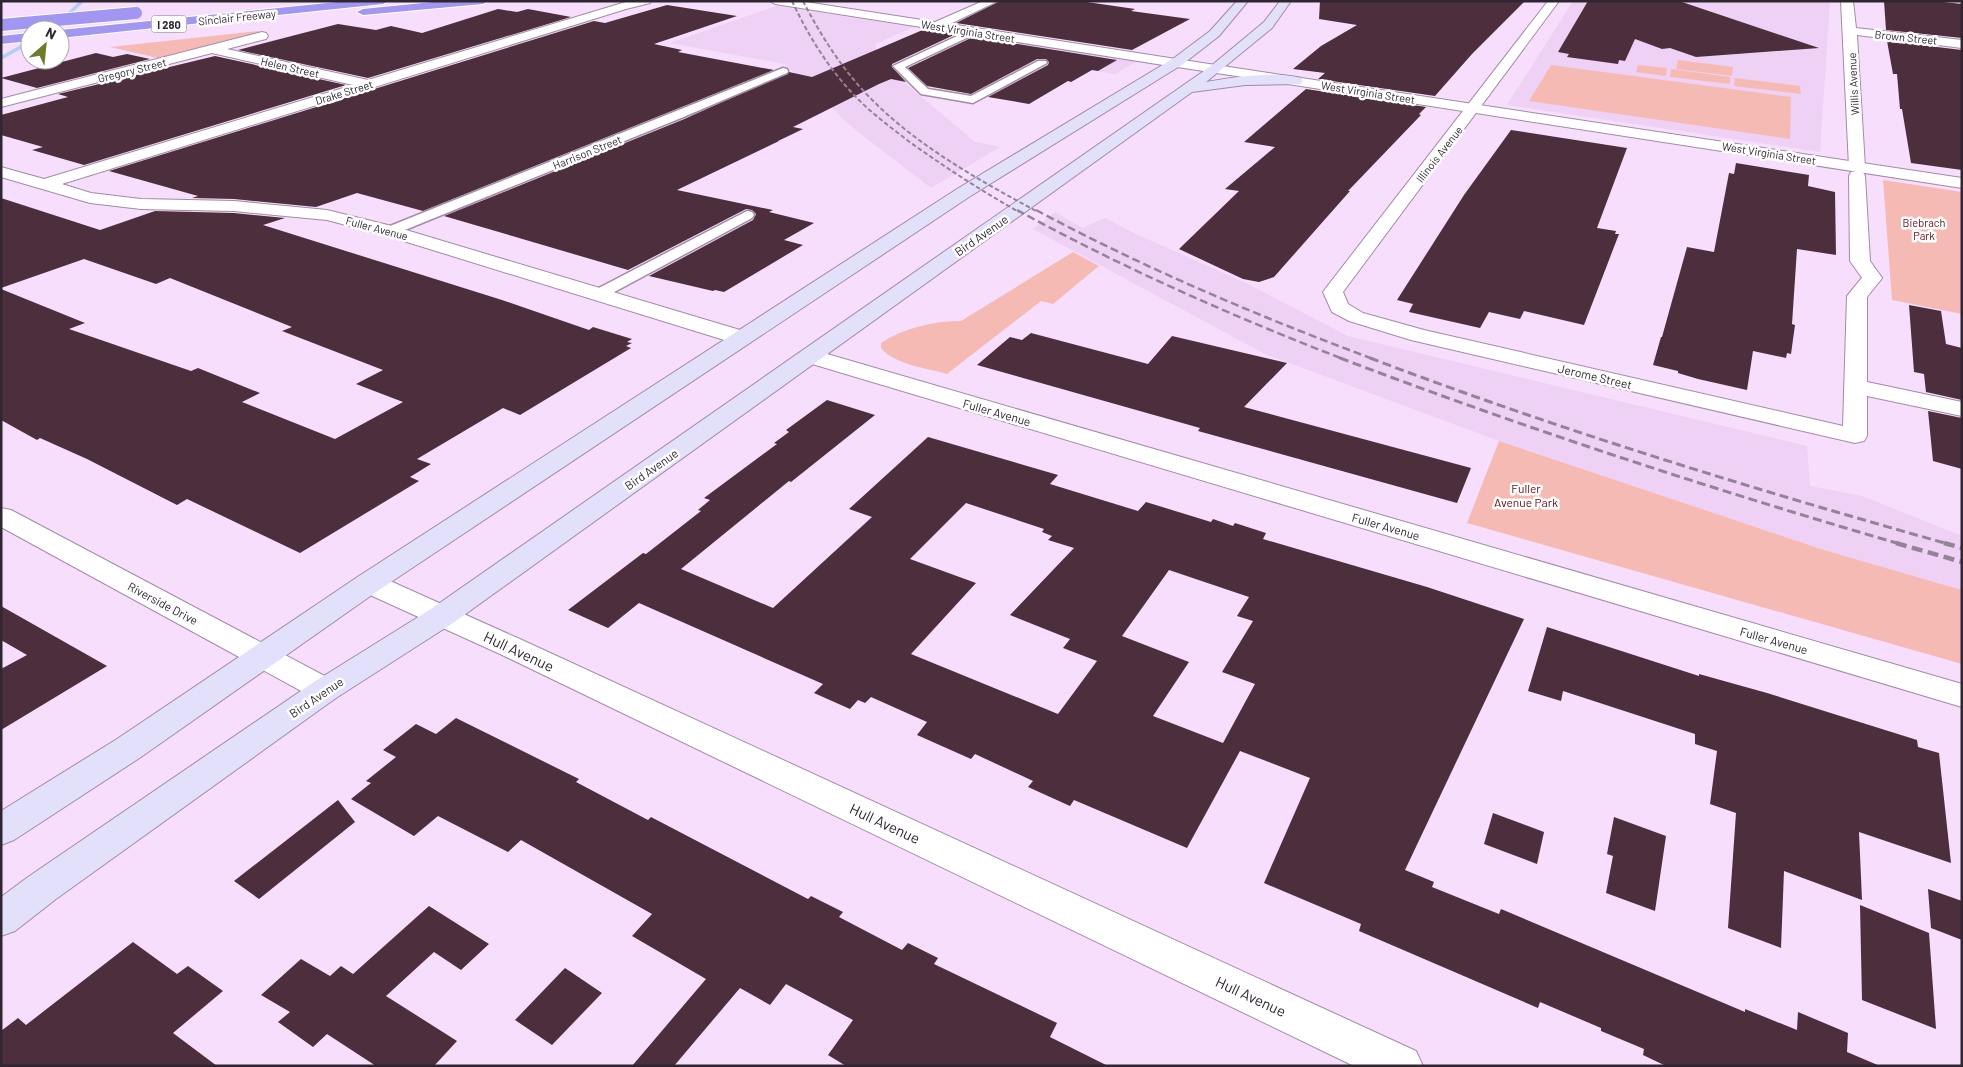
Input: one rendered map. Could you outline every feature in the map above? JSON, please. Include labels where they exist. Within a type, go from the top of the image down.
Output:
[{"type":"highway","name":"Sinclair Freeway","points":[[70,33],[383,1]]},
{"type":"highway","points":[[225,18],[259,22],[483,1]]},
{"type":"highway","name":"I 280","points":[[1,25],[141,12]]},
{"type":"highway","points":[[1,40],[20,38]]},
{"type":"main road","points":[[1,830],[129,748],[368,583],[963,193],[1002,172],[1176,63],[1231,18],[1243,1]]},
{"type":"main road","name":"Bird Avenue","points":[[1,919],[42,888],[324,690],[442,616],[1184,92],[1216,69],[1268,25],[1286,1]]},
{"type":"main road","points":[[1184,92],[1235,81],[1266,79],[1296,81]]},
{"type":"street","name":"Drake Street","points":[[42,185],[623,6],[646,1]]},
{"type":"street","name":"West Virginia Street","points":[[775,1],[1474,108],[1857,171],[1962,183]]},
{"type":"street","points":[[936,26],[993,1]]},
{"type":"street","name":"Illinois Avenue","points":[[1339,308],[1333,292],[1554,1]]},
{"type":"street","name":"Willis Avenue","points":[[1847,1],[1860,261],[1872,278],[1857,296],[1856,386]]},
{"type":"street","name":"Brown Street","points":[[1850,31],[1962,44]]},
{"type":"street","name":"Gregory Street","points":[[1,103],[262,36]]},
{"type":"street","name":"Helen Street","points":[[212,49],[369,84]]},
{"type":"street","name":"Fuller Avenue","points":[[1,172],[90,198],[141,204],[234,206],[327,215],[390,231],[742,338]]},
{"type":"street","name":"Jerome Street","points":[[1339,308],[1356,318],[1418,334],[1855,436],[1856,386]]},
{"type":"street","name":"Fuller Avenue","points":[[810,356],[1962,696]]},
{"type":"street","points":[[1856,386],[1962,408]]},
{"type":"street","name":"Riverside Drive","points":[[1,516],[324,690]]},
{"type":"street","name":"Hull Avenue","points":[[368,583],[529,655],[1401,1066]]},
{"type":"lane","points":[[972,32],[898,66],[925,92],[973,100],[1042,63]]},
{"type":"lane","name":"Harrison Street","points":[[390,231],[677,116],[783,71]]},
{"type":"lane","points":[[599,294],[747,215]]},
{"type":"shaded area","points":[[1573,1],[1830,1],[1820,152],[1507,105]]},
{"type":"shaded area","points":[[776,6],[914,27],[875,44],[880,62],[975,142],[1000,147],[931,188],[853,128],[785,64],[670,43]]},
{"type":"shaded area","points":[[1020,44],[1136,62],[1115,74],[996,55]]},
{"type":"shaded area","points":[[1055,212],[1082,228],[1105,218],[1136,234],[1246,283],[1348,336],[1807,446],[1810,486],[1862,496],[1962,536],[1962,590],[1824,550],[1499,441],[1265,354],[1033,229]]},
{"type":"green space","points":[[259,31],[158,58],[110,47]]},
{"type":"green space","points":[[1678,60],[1733,67],[1732,76],[1676,69]]},
{"type":"green space","points":[[1551,65],[1791,97],[1790,139],[1529,101]]},
{"type":"green space","points":[[1638,65],[1667,68],[1666,76],[1636,72]]},
{"type":"green space","points":[[1671,69],[1730,77],[1730,84],[1670,77]]},
{"type":"green space","points":[[1735,78],[1800,86],[1801,94],[1734,86]]},
{"type":"green space","name":"Biebrach Park","points":[[1883,180],[1962,192],[1962,314],[1892,300]]},
{"type":"green space","points":[[1073,252],[1099,266],[1053,304],[1041,301],[947,374],[903,362],[887,354],[881,348],[881,343],[909,329],[940,322],[961,321]]},
{"type":"green space","name":"Fuller Avenue Park","points":[[1499,441],[1824,550],[1962,590],[1962,664],[1467,523]]},
{"type":"building","points":[[1000,1],[1080,1],[1135,9],[1131,11],[1190,19],[1132,50],[956,23]]},
{"type":"building","points":[[1320,1],[1525,1],[1472,54],[1435,96],[1318,79],[1325,73],[1293,69],[1321,46],[1357,25],[1319,19]]},
{"type":"building","points":[[1588,1],[1679,1],[1819,48],[1696,57],[1670,48],[1662,49],[1635,39],[1625,61],[1619,60],[1618,64],[1567,57],[1569,54],[1558,52]]},
{"type":"building","points":[[1884,1],[1934,1],[1962,4],[1962,38],[1886,30]]},
{"type":"building","points":[[667,5],[737,16],[654,44],[682,50],[678,52],[774,70],[423,211],[357,193],[316,207],[234,199],[192,198],[198,196],[109,171],[594,21],[605,23]]},
{"type":"building","points":[[498,9],[517,12],[528,9],[571,17],[368,78],[238,50],[338,24],[376,30],[391,26],[422,33]]},
{"type":"building","points":[[925,29],[956,34],[892,64],[892,67],[906,82],[891,79],[879,84],[793,127],[803,129],[677,190],[773,210],[769,212],[814,223],[784,240],[803,245],[724,292],[649,276],[753,220],[756,214],[752,210],[746,209],[628,270],[444,216],[682,120],[789,72],[812,77]]},
{"type":"building","points":[[973,37],[1117,60],[1098,71],[1092,70],[1071,82],[1068,81],[1029,104],[988,97],[1048,65],[1049,62],[1046,59],[1037,59],[971,94],[927,86],[908,68]]},
{"type":"building","points":[[1887,41],[1962,50],[1962,170],[1911,163],[1902,109],[1900,109],[1897,74],[1893,74]]},
{"type":"building","points":[[96,53],[113,57],[127,54],[150,59],[37,88],[1,78],[31,70],[70,70],[70,60]]},
{"type":"building","points":[[215,56],[346,85],[84,165],[32,150],[43,147],[1,135],[1,115],[68,97],[58,94]]},
{"type":"building","points":[[1306,89],[1426,107],[1419,114],[1421,115],[1348,191],[1350,191],[1274,277],[1259,282],[1243,279],[1179,249],[1239,191],[1225,189],[1275,147],[1244,142]]},
{"type":"building","points":[[1511,130],[1627,148],[1597,228],[1616,231],[1615,234],[1619,234],[1584,325],[1524,311],[1520,319],[1489,312],[1480,328],[1409,312],[1413,304],[1397,300],[1464,195]]},
{"type":"building","points":[[1736,163],[1809,175],[1808,186],[1835,192],[1836,255],[1797,249],[1792,324],[1795,325],[1791,354],[1787,353],[1786,358],[1753,351],[1747,390],[1698,379],[1678,373],[1678,371],[1653,365],[1687,247],[1714,252],[1729,173],[1734,174]]},
{"type":"building","points":[[1,198],[100,230],[155,211],[234,213],[285,218],[263,225],[502,300],[589,330],[593,327],[632,339],[627,342],[632,343],[626,346],[631,348],[520,415],[503,408],[417,459],[431,464],[410,477],[419,481],[300,553],[187,499],[177,505],[87,459],[40,438],[37,440],[1,420],[1,289],[85,323],[69,329],[191,371],[198,368],[260,393],[242,402],[335,439],[403,402],[356,384],[383,370],[282,331],[292,327],[170,278],[156,284],[84,259],[1,288]]},
{"type":"building","points":[[1909,305],[1941,311],[1946,344],[1962,348],[1962,400],[1926,392],[1924,374],[1914,372]]},
{"type":"building","points":[[1031,333],[1148,364],[1172,336],[1287,363],[1244,407],[1471,468],[1457,503],[1198,431],[1200,428],[977,365],[1010,337],[1022,340]]},
{"type":"building","points":[[827,400],[875,415],[791,482],[789,481],[681,569],[773,608],[872,517],[849,509],[928,437],[1058,475],[1050,484],[1138,511],[1146,502],[1211,522],[1213,519],[1233,526],[1235,523],[1266,533],[1263,539],[1427,587],[1524,619],[1405,870],[1434,882],[1432,887],[1499,914],[1501,909],[1745,1012],[1745,1009],[1797,1030],[1798,1012],[1848,1033],[1847,1052],[1880,1066],[1666,1066],[1643,1055],[1644,1049],[1601,1031],[1601,1028],[1540,1002],[1538,1008],[1359,931],[1361,924],[1264,883],[1310,778],[1240,751],[1187,848],[1074,800],[1070,806],[1028,787],[1033,781],[975,754],[971,759],[917,735],[927,722],[871,697],[865,703],[858,700],[850,709],[814,693],[823,684],[639,603],[608,628],[568,610],[643,553],[646,554],[701,511],[698,510],[710,500],[704,498],[777,444],[774,443],[789,432],[786,430]],"holes":[[[966,503],[1044,529],[1042,532],[1052,536],[1048,540],[1074,548],[1010,615],[1070,639],[1063,648],[1097,661],[1058,714],[911,654],[976,583],[910,559]],[[1169,570],[1249,597],[1237,616],[1253,621],[1222,672],[1255,684],[1223,743],[1153,716],[1189,662],[1122,636]]]},
{"type":"building","points":[[1928,411],[1962,418],[1962,469],[1933,461]]},
{"type":"building","points":[[1,606],[107,666],[1,730],[1,669],[27,655],[1,640]]},
{"type":"building","points":[[1547,627],[1699,676],[1699,674],[1767,693],[1917,740],[1918,747],[1939,753],[1951,863],[1859,832],[1862,900],[1784,871],[1781,948],[1728,928],[1736,813],[1710,804],[1717,751],[1695,744],[1695,734],[1563,691],[1561,701],[1528,691]]},
{"type":"building","points":[[456,718],[579,779],[576,782],[648,820],[651,817],[808,899],[811,896],[843,912],[839,917],[902,950],[908,943],[938,958],[934,964],[1057,1023],[1050,1037],[1108,1066],[846,1066],[828,1055],[853,1020],[786,984],[770,1005],[740,988],[674,1066],[632,1066],[706,979],[632,936],[652,914],[521,840],[508,852],[438,816],[414,836],[351,799],[371,783],[366,781],[396,757],[383,750],[416,724],[436,734]]},
{"type":"building","points":[[338,800],[355,822],[259,899],[234,881]]},
{"type":"building","points":[[1493,813],[1544,832],[1537,864],[1484,844]]},
{"type":"building","points":[[1614,817],[1666,836],[1655,911],[1606,893],[1613,856],[1607,854]]},
{"type":"building","points":[[1928,889],[1962,901],[1962,940],[1931,928]]},
{"type":"building","points":[[1860,905],[1929,933],[1936,1029],[1862,1000]]},
{"type":"building","points":[[429,906],[489,944],[461,970],[434,952],[386,996],[457,1041],[434,1066],[376,1066],[327,1034],[313,1047],[278,1022],[290,1012],[261,995],[301,959],[330,976],[341,966],[353,974]]},
{"type":"building","points":[[133,942],[177,974],[188,966],[223,991],[173,1033],[217,1066],[1,1066],[1,1031],[18,1018],[26,1025]]},
{"type":"building","points":[[565,968],[602,993],[552,1045],[515,1020]]},
{"type":"waterway","points":[[61,20],[83,1]]},
{"type":"waterway","points":[[1,58],[20,48]]},
{"type":"railway","points":[[792,1],[827,63],[867,108],[934,159],[1019,212]]},
{"type":"railway","points":[[803,1],[836,57],[860,87],[899,125],[943,157],[990,186],[1038,212]]},
{"type":"railway","points":[[1017,210],[1177,290],[1343,359]]},
{"type":"railway","points":[[1036,210],[1118,252],[1202,290],[1287,326],[1373,359]]},
{"type":"railway","points":[[1340,358],[1618,457],[1900,544]]},
{"type":"railway","points":[[1370,358],[1585,434],[1802,502],[1948,544]]},
{"type":"railway","points":[[1896,543],[1962,562]]},
{"type":"railway","points":[[1944,543],[1962,548]]}]
